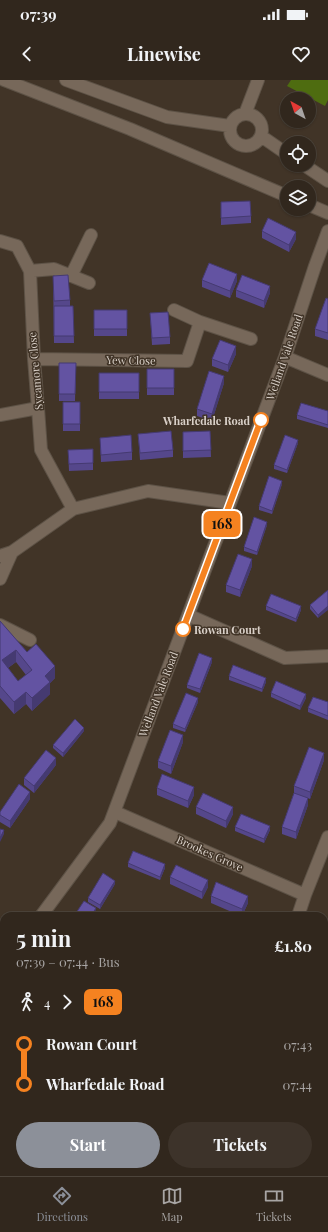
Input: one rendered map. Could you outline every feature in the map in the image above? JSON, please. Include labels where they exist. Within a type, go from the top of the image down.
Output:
[{"type":"street","points":[[4,80],[130,129],[280,193]]},
{"type":"street","points":[[66,80],[166,117],[230,126]]},
{"type":"street","points":[[245,114],[258,80]]},
{"type":"street","points":[[251,114],[260,121],[262,126],[261,136],[258,141],[253,144],[242,146],[231,138],[230,126],[236,117],[251,114]]},
{"type":"street","points":[[261,136],[280,149]]},
{"type":"street","points":[[314,172],[328,181]]},
{"type":"street","points":[[316,208],[328,213]]},
{"type":"street","name":"Welland Vale Road","points":[[44,912],[110,823],[285,357],[328,231]]},
{"type":"street","points":[[71,276],[91,235]]},
{"type":"street","name":"Sycamore Close","points":[[0,240],[17,246],[30,271],[34,359],[41,450],[73,509]]},
{"type":"street","points":[[30,271],[54,269],[89,284]]},
{"type":"street","points":[[174,310],[200,322],[252,339]]},
{"type":"street","name":"Yew Close","points":[[34,359],[187,361],[200,322]]},
{"type":"street","points":[[285,357],[328,375]]},
{"type":"street","points":[[0,415],[38,408]]},
{"type":"street","points":[[0,556],[12,552],[73,509],[148,491],[230,503]]},
{"type":"street","points":[[0,579],[12,552]]},
{"type":"street","points":[[188,615],[286,658],[328,656]]},
{"type":"street","points":[[0,625],[30,640]]},
{"type":"street","name":"Brookes Grove","points":[[114,812],[305,895]]},
{"type":"street","points":[[299,912],[328,837]]},
{"type":"green space","points":[[291,80],[328,80],[328,100],[325,106],[316,101],[316,92],[298,92],[287,86]]},
{"type":"building","points":[[250,201],[251,216],[221,218],[221,202]]},
{"type":"building","points":[[268,218],[296,232],[289,245],[262,231]]},
{"type":"building","points":[[209,263],[237,274],[230,291],[202,280]]},
{"type":"building","points":[[68,275],[70,300],[54,301],[53,276]]},
{"type":"building","points":[[242,275],[270,286],[264,301],[236,290]]},
{"type":"building","points":[[326,298],[328,299],[328,333],[315,329]]},
{"type":"building","points":[[54,306],[73,306],[74,336],[54,336]]},
{"type":"building","points":[[94,310],[127,310],[127,329],[94,329]]},
{"type":"building","points":[[168,312],[170,337],[152,338],[150,313]]},
{"type":"building","points":[[220,340],[236,346],[228,365],[212,359]]},
{"type":"building","points":[[59,363],[76,363],[75,394],[59,394]]},
{"type":"building","points":[[147,369],[174,369],[174,388],[147,388]]},
{"type":"building","points":[[209,371],[224,376],[212,414],[197,409]]},
{"type":"building","points":[[99,373],[139,373],[139,392],[99,392]]},
{"type":"building","points":[[63,402],[80,402],[80,424],[63,424]]},
{"type":"building","points":[[301,403],[328,411],[328,425],[297,415]]},
{"type":"building","points":[[171,431],[173,450],[140,453],[138,434]]},
{"type":"building","points":[[210,431],[211,450],[183,451],[183,432]]},
{"type":"building","points":[[131,435],[132,452],[101,455],[100,438]]},
{"type":"building","points":[[285,435],[298,440],[287,470],[274,465]]},
{"type":"building","points":[[93,449],[93,463],[69,464],[68,450]]},
{"type":"building","points":[[269,476],[282,481],[272,511],[259,506]]},
{"type":"building","points":[[254,517],[267,522],[257,552],[244,547]]},
{"type":"building","points":[[238,554],[252,559],[240,590],[226,585]]},
{"type":"building","points":[[328,590],[328,606],[318,615],[310,605]]},
{"type":"building","points":[[271,594],[301,606],[296,619],[266,606]]},
{"type":"building","points":[[0,621],[27,652],[36,644],[55,666],[45,676],[50,682],[32,698],[26,692],[14,702],[0,686]],"holes":[[[16,650],[32,670],[18,681],[2,660]]]},
{"type":"building","points":[[199,653],[212,658],[200,689],[187,685]]},
{"type":"building","points":[[233,665],[266,678],[262,689],[229,676]]},
{"type":"building","points":[[276,681],[306,694],[300,706],[271,693]]},
{"type":"building","points":[[186,693],[198,698],[185,729],[173,724]]},
{"type":"building","points":[[313,697],[328,702],[328,716],[308,708]]},
{"type":"building","points":[[75,719],[84,728],[63,753],[53,745]]},
{"type":"building","points":[[170,730],[183,735],[171,766],[158,761]]},
{"type":"building","points":[[309,747],[324,753],[310,792],[294,786]]},
{"type":"building","points":[[46,750],[56,758],[34,786],[24,778]]},
{"type":"building","points":[[162,774],[194,787],[188,801],[157,788]]},
{"type":"building","points":[[19,784],[30,792],[10,821],[0,815],[0,812]]},
{"type":"building","points":[[203,793],[233,807],[226,821],[196,807]]},
{"type":"building","points":[[294,793],[308,798],[296,832],[282,827]]},
{"type":"building","points":[[241,814],[270,826],[264,839],[235,827]]},
{"type":"building","points":[[0,829],[4,830],[0,838]]},
{"type":"building","points":[[133,851],[165,864],[160,877],[128,863]]},
{"type":"building","points":[[176,865],[208,880],[202,892],[170,877]]},
{"type":"building","points":[[103,873],[115,881],[100,905],[88,898]]},
{"type":"building","points":[[216,882],[248,896],[242,909],[211,896]]},
{"type":"building","points":[[84,901],[96,908],[94,912],[77,912]]},
{"type":"bus line","name":"168","points":[[183,629],[261,420]]},
{"type":"place","name":"Wharfedale Road","points":[[261,420]]},
{"type":"place","name":"Rowan Court","points":[[183,629]]}]
